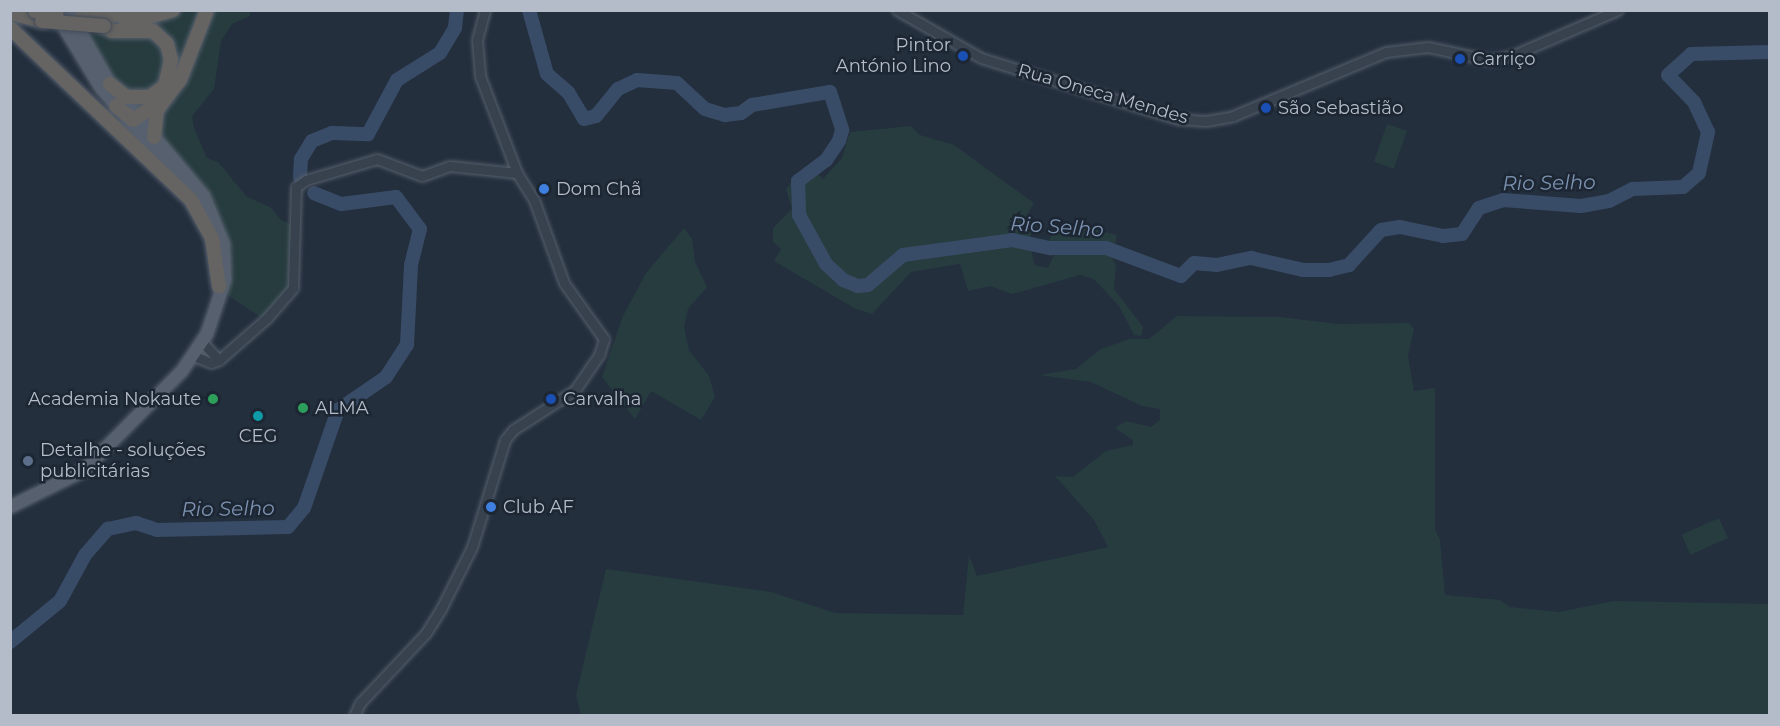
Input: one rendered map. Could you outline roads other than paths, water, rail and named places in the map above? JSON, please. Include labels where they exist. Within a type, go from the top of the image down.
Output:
[{"type":"highway","points":[[36,14],[74,14],[102,18],[149,10]]},
{"type":"highway","points":[[10,13],[102,18],[173,10]]},
{"type":"highway","points":[[154,137],[155,115],[180,80],[207,10]]},
{"type":"highway","points":[[102,18],[112,31],[153,31],[167,44],[171,60],[165,86],[150,97],[126,97],[110,84]]},
{"type":"highway","points":[[10,28],[191,200],[212,238],[219,286]]},
{"type":"highway","points":[[116,106],[130,118],[139,118],[168,95]]},
{"type":"main road","points":[[56,10],[73,45],[116,106],[208,217],[221,255],[218,304]]},
{"type":"main road","points":[[10,507],[83,471],[194,356],[218,304],[226,264],[216,221],[196,185],[110,84],[74,14]]},
{"type":"street","points":[[354,716],[360,703],[426,633],[441,609],[472,547],[505,440],[513,430],[576,390],[598,355],[604,339],[564,283],[534,200],[517,173],[480,76],[477,40],[485,10]]},
{"type":"street","name":"Rua Oneca Mendes","points":[[897,10],[981,58],[1178,119],[1206,121],[1233,116],[1386,52],[1428,47],[1489,60],[1511,56],[1618,10]]},
{"type":"street","points":[[194,356],[211,363],[219,360],[267,318],[293,288],[294,196],[296,187],[306,180],[377,159],[422,176],[450,166],[517,173]]},
{"type":"street","points":[[202,342],[219,360]]},
{"type":"waterway","name":"Rio Selho","points":[[300,177],[301,159],[312,141],[332,133],[368,134],[397,80],[440,53],[455,28],[457,10]]},
{"type":"waterway","name":"Rio Selho","points":[[529,10],[547,74],[568,92],[584,119],[596,116],[618,89],[637,80],[677,83],[705,109],[725,115],[741,113],[752,105],[830,92],[842,130],[839,141],[826,160],[798,181],[799,215],[826,264],[843,280],[858,286],[868,285],[903,255],[1012,240],[1051,248],[1106,248],[1181,276],[1194,263],[1217,265],[1251,258],[1303,270],[1329,270],[1349,265],[1381,230],[1400,227],[1443,236],[1462,234],[1479,208],[1503,200],[1581,206],[1609,201],[1633,189],[1683,187],[1699,173],[1708,132],[1694,102],[1668,75],[1691,54],[1770,52]]},
{"type":"waterway","name":"Rio Selho","points":[[10,642],[60,601],[85,555],[108,529],[136,523],[157,530],[288,527],[304,508],[338,410],[386,377],[407,345],[411,265],[420,229],[396,197],[341,204],[314,193]]},
{"type":"place","name":"Pintor António Lino","points":[[963,56]]},
{"type":"place","name":"Carriço","points":[[1460,59]]},
{"type":"place","name":"São Sebastião","points":[[1266,108]]},
{"type":"place","name":"Dom Chã","points":[[544,189]]},
{"type":"place","name":"Academia Nokaute","points":[[213,399]]},
{"type":"place","name":"Carvalha","points":[[551,399]]},
{"type":"place","name":"ALMA","points":[[303,408]]},
{"type":"place","name":"CEG","points":[[258,416]]},
{"type":"place","name":"Detalhe - soluções publicitárias","points":[[28,461]]},
{"type":"place","name":"Club AF","points":[[491,507]]}]
